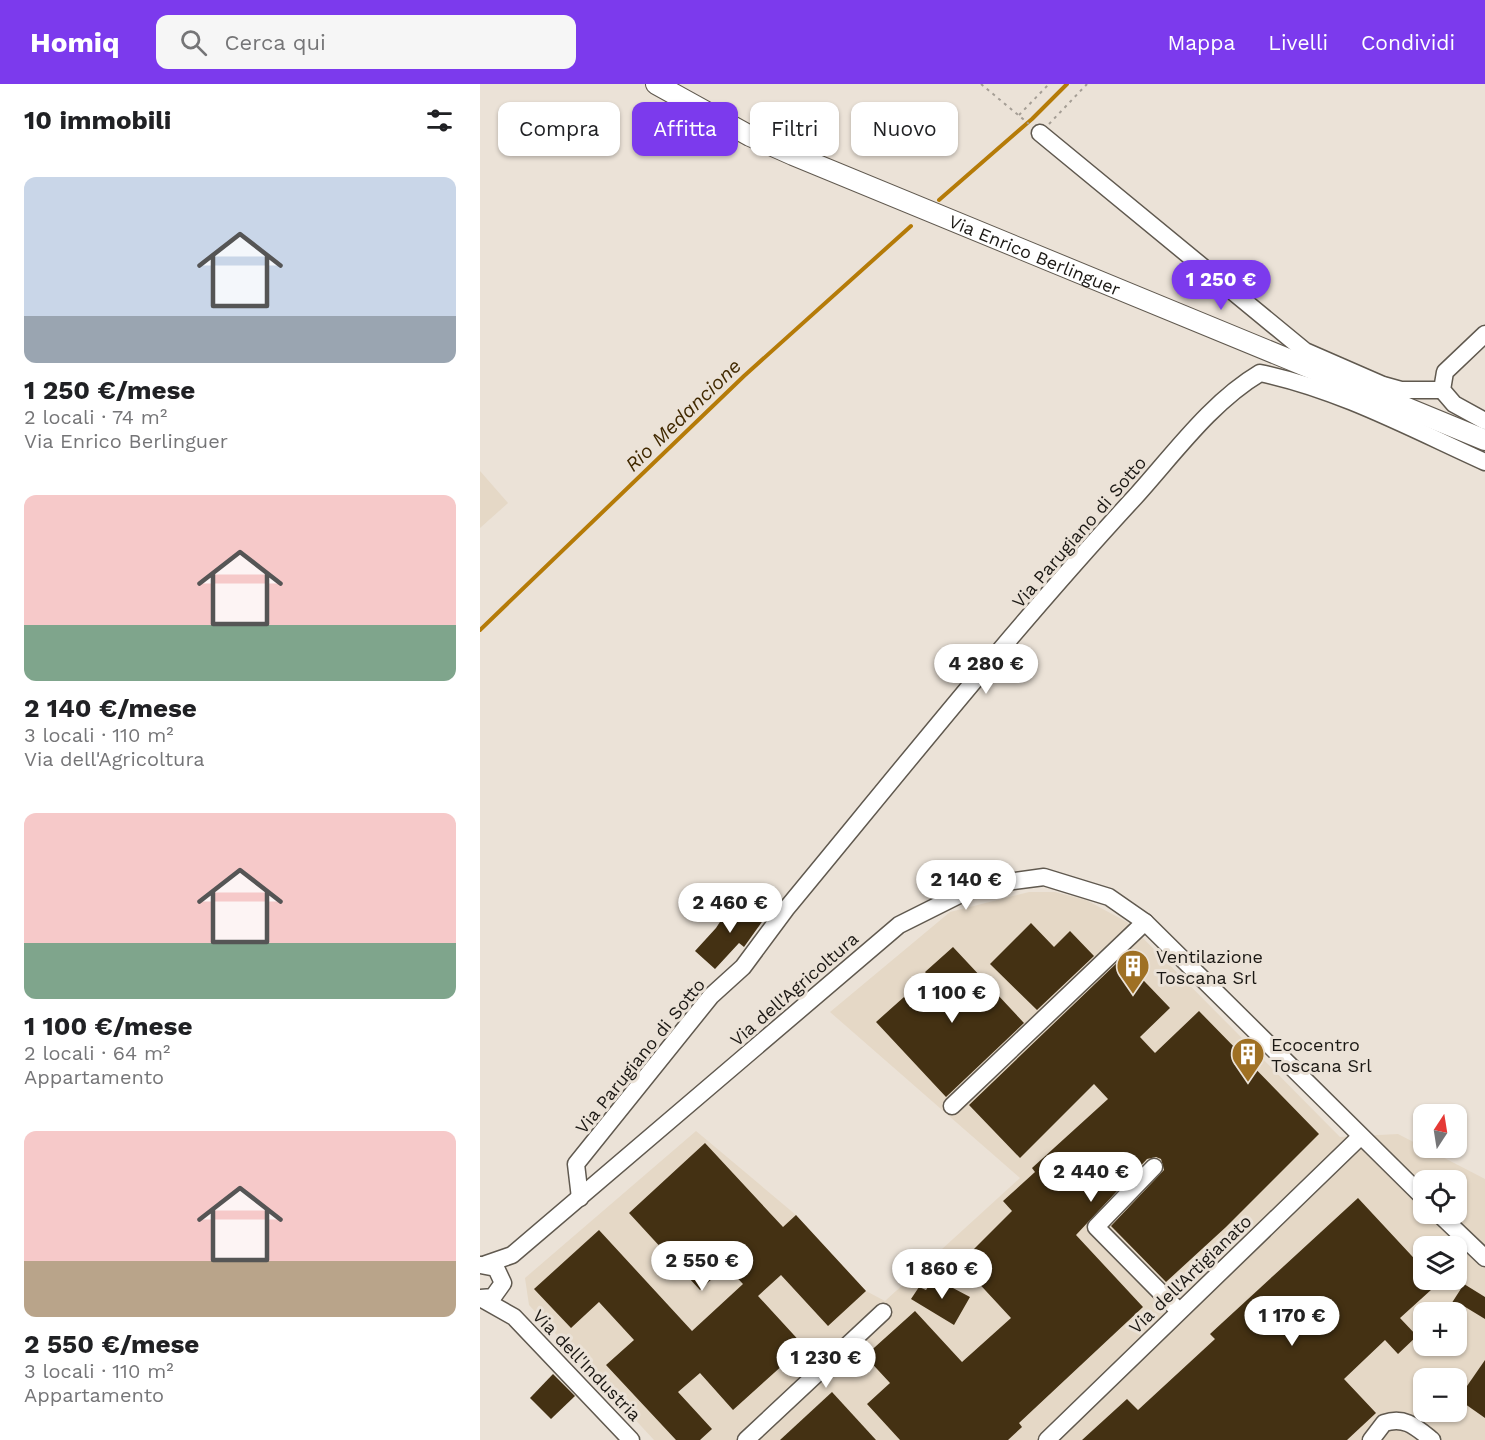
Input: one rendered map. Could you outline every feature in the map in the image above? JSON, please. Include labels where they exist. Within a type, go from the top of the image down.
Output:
[{"type":"main road","name":"Via Enrico Berlinguer","points":[[656,84],[750,136],[1485,440]]},
{"type":"street","points":[[1040,133],[1305,351],[1383,385],[1401,390],[1442,390]]},
{"type":"street","points":[[1485,333],[1445,372],[1442,390],[1454,405],[1485,420]]},
{"type":"street","name":"Via Parugiano di Sotto","points":[[580,1198],[576,1164],[711,996],[742,967],[786,909],[1096,539],[1213,412],[1248,380],[1260,373],[1275,376],[1354,402],[1485,462]]},
{"type":"street","name":"Via dell'Agricoltura","points":[[512,1255],[899,925],[977,886],[1044,877],[1109,897],[1145,922],[1413,1188]]},
{"type":"street","points":[[952,1106],[1145,922]]},
{"type":"street","name":"Via dell'Artigianato","points":[[1047,1440],[1360,1137]]},
{"type":"street","points":[[1154,1167],[1096,1227],[1179,1311]]},
{"type":"street","points":[[1449,1224],[1485,1258]]},
{"type":"street","points":[[483,1264],[512,1255]]},
{"type":"street","points":[[481,1298],[493,1297],[502,1283],[512,1255]]},
{"type":"street","points":[[483,1264],[496,1268],[502,1283]]},
{"type":"street","name":"Via dell'Industria","points":[[502,1283],[514,1317]]},
{"type":"street","name":"Via dell'Industria","points":[[481,1298],[514,1317],[631,1440]]},
{"type":"street","points":[[746,1440],[883,1312]]},
{"type":"street","points":[[1371,1440],[1384,1423],[1401,1420],[1412,1423],[1431,1440]]},
{"type":"path","points":[[981,84],[1023,119]]},
{"type":"path","points":[[1018,115],[1049,84]]},
{"type":"path","points":[[1040,133],[1087,84]]},
{"type":"shaded area","points":[[480,471],[508,503],[480,528]]},
{"type":"shaded area","points":[[1029,892],[1055,892],[1086,900],[1127,922],[1340,1137],[1398,1134],[1413,1142],[1413,1158],[1444,1158],[1485,1179],[1485,1440],[654,1440],[529,1305],[525,1278],[696,1131],[796,1215],[866,1291],[885,1301],[1020,1178],[830,1012],[950,912]]},
{"type":"building","points":[[735,899],[764,919],[744,947],[739,943],[715,969],[695,951],[716,928]]},
{"type":"building","points":[[1031,923],[1054,947],[1070,931],[1094,956],[1037,1010],[990,964]]},
{"type":"building","points":[[953,947],[1024,1023],[946,1097],[876,1022],[904,997],[914,1009],[938,987],[925,972]]},
{"type":"building","points":[[1122,958],[1170,1008],[1140,1037],[1155,1053],[1199,1011],[1319,1134],[1226,1227],[1166,1282],[1111,1226],[1164,1170],[1161,1159],[1156,1157],[1147,1159],[1076,1235],[1143,1307],[1019,1423],[1022,1427],[1008,1440],[900,1440],[867,1404],[890,1383],[865,1356],[915,1311],[962,1362],[1011,1318],[960,1263],[1012,1211],[1003,1201],[1035,1172],[1032,1168],[1108,1099],[1094,1084],[1020,1158],[969,1105]]},
{"type":"building","points":[[705,1143],[783,1227],[796,1215],[866,1291],[828,1326],[781,1275],[758,1296],[804,1346],[733,1410],[700,1373],[678,1392],[712,1429],[700,1440],[676,1440],[606,1365],[634,1340],[599,1302],[571,1328],[534,1289],[599,1230],[692,1331],[743,1284],[726,1266],[700,1290],[629,1213]]},
{"type":"building","points":[[1358,1198],[1413,1257],[1413,1290],[1431,1290],[1418,1302],[1413,1302],[1413,1306],[1400,1318],[1413,1332],[1413,1340],[1398,1354],[1385,1340],[1344,1379],[1376,1413],[1347,1440],[1082,1440],[1127,1399],[1138,1410],[1215,1339],[1210,1334]]},
{"type":"building","points":[[934,1278],[970,1297],[954,1325],[911,1299],[919,1287],[926,1290]]},
{"type":"building","points":[[1467,1286],[1485,1297],[1485,1319],[1467,1308],[1467,1302],[1452,1302],[1460,1290],[1467,1290]]},
{"type":"building","points":[[1485,1360],[1485,1418],[1467,1405],[1467,1386]]},
{"type":"building","points":[[553,1374],[575,1396],[551,1419],[530,1398]]},
{"type":"building","points":[[832,1392],[876,1440],[780,1440]]},
{"type":"waterway","name":"Rio Medancione","points":[[939,200],[1032,119],[1067,84]]},
{"type":"waterway","name":"Rio Medancione","points":[[480,630],[744,376],[911,226]]},
{"type":"place","name":"Ventilazione Toscana Srl","points":[[1133,995]]},
{"type":"place","name":"Ecocentro Toscana Srl","points":[[1248,1083]]}]
